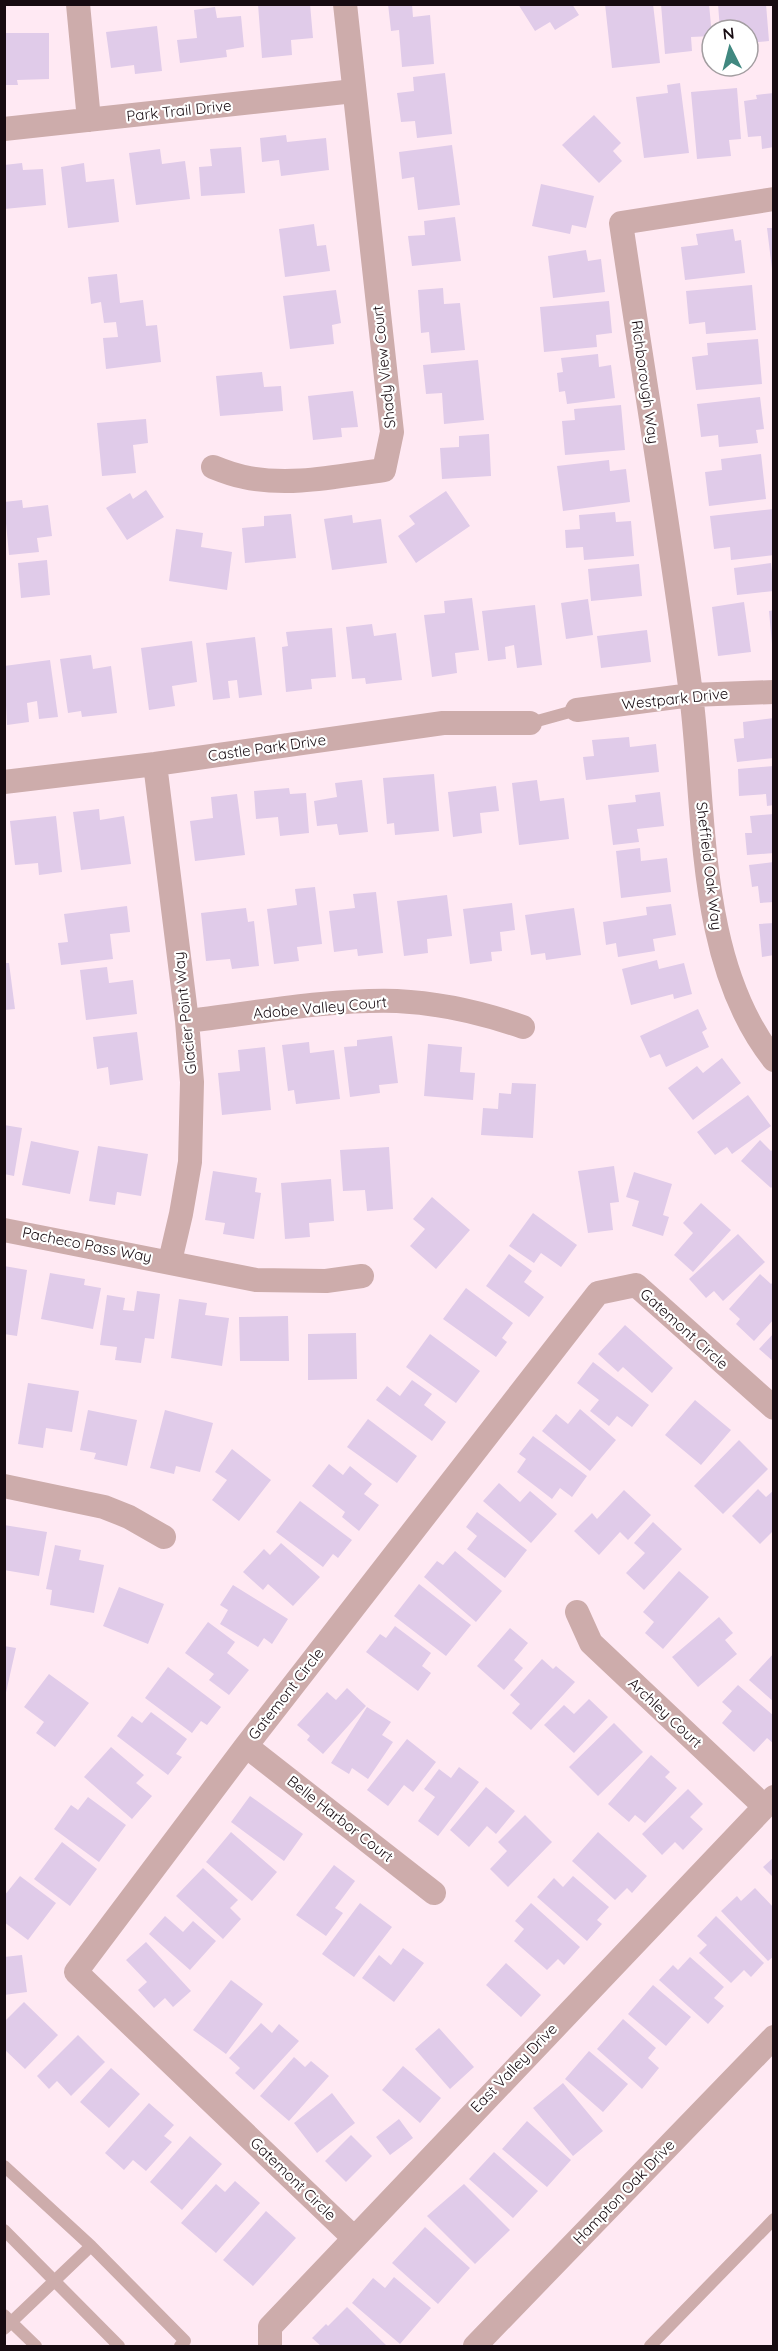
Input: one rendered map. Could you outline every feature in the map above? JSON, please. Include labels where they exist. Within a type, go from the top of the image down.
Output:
[{"type":"street","points":[[78,4],[89,120]]},
{"type":"street","points":[[345,4],[354,92]]},
{"type":"street","name":"Park Trail Drive","points":[[4,129],[354,92]]},
{"type":"street","name":"Shady View Court","points":[[213,467],[243,477],[277,482],[384,470],[392,432],[354,92]]},
{"type":"street","name":"Richborough Way","points":[[691,695],[621,223],[774,199]]},
{"type":"street","name":"Westpark Drive","points":[[577,710],[691,695],[774,692]]},
{"type":"street","name":"Sheffield Oak Way","points":[[691,695],[711,903],[720,947],[735,993],[750,1026],[774,1060]]},
{"type":"street","name":"Castle Park Drive","points":[[4,782],[155,764],[443,723],[530,723]]},
{"type":"street","name":"Glacier Point Way","points":[[155,764],[187,1021],[193,1109],[190,1162],[170,1261]]},
{"type":"street","name":"Adobe Valley Court","points":[[187,1021],[339,1004],[396,1001],[450,1007],[501,1019],[523,1027]]},
{"type":"street","name":"Pacheco Pass Way","points":[[4,1230],[170,1261],[233,1276],[280,1282],[326,1281],[362,1276]]},
{"type":"street","name":"Gatemont Circle","points":[[353,2237],[76,1972],[246,1746],[598,1293],[636,1285],[774,1408]]},
{"type":"street","points":[[4,1486],[104,1507],[129,1517],[164,1537]]},
{"type":"street","name":"Archley Court","points":[[577,1612],[591,1643],[769,1801]]},
{"type":"street","name":"Belle Harbor Court","points":[[246,1746],[434,1893]]},
{"type":"street","name":"East Valley Drive","points":[[270,2346],[270,2327],[769,1801]]},
{"type":"street","name":"Hampton Oak Drive","points":[[475,2346],[774,2037]]},
{"type":"lane","points":[[530,723],[577,710]]},
{"type":"lane","points":[[4,2166],[91,2247],[185,2341],[180,2346]]},
{"type":"lane","points":[[650,2346],[774,2218]]},
{"type":"lane","points":[[4,2230],[119,2346]]},
{"type":"lane","points":[[36,2346],[7,2322],[91,2247]]},
{"type":"building","points":[[258,4],[310,4],[313,38],[291,40],[292,55],[262,58]]},
{"type":"building","points":[[388,4],[412,4],[413,17],[430,15],[434,64],[402,67],[399,30],[391,31]]},
{"type":"building","points":[[518,4],[572,4],[579,15],[555,30],[550,22],[535,31]]},
{"type":"building","points":[[605,4],[653,4],[660,63],[612,68]]},
{"type":"building","points":[[661,4],[709,4],[710,18],[700,18],[700,37],[691,37],[692,51],[665,54]]},
{"type":"building","points":[[718,4],[766,4],[769,41],[760,42],[760,18],[719,18]]},
{"type":"building","points":[[215,7],[217,18],[241,16],[244,47],[226,50],[227,57],[180,63],[177,40],[197,38],[194,10]]},
{"type":"building","points":[[157,26],[162,71],[135,74],[134,65],[111,68],[106,32]]},
{"type":"building","points":[[4,33],[49,33],[49,79],[17,80],[18,85],[4,85]]},
{"type":"building","points":[[445,73],[452,134],[417,138],[415,121],[401,122],[397,93],[414,91],[413,77]]},
{"type":"building","points":[[680,83],[689,153],[644,158],[636,97],[668,93],[667,85]]},
{"type":"building","points":[[737,88],[741,139],[729,140],[731,156],[697,159],[691,92]]},
{"type":"building","points":[[774,93],[774,147],[762,149],[761,136],[748,137],[744,101],[757,99],[756,95]]},
{"type":"building","points":[[594,115],[621,143],[613,151],[622,161],[599,183],[562,145]]},
{"type":"building","points":[[286,135],[287,142],[326,138],[329,170],[281,176],[279,160],[262,162],[260,138]]},
{"type":"building","points":[[452,145],[460,205],[418,210],[414,177],[402,179],[399,152]]},
{"type":"building","points":[[241,147],[245,193],[201,196],[199,167],[212,166],[210,149]]},
{"type":"building","points":[[160,149],[162,164],[185,161],[190,199],[136,205],[129,153]]},
{"type":"building","points":[[22,163],[23,170],[43,169],[46,205],[4,209],[4,165]]},
{"type":"building","points":[[84,163],[86,182],[114,179],[119,222],[68,228],[61,167]]},
{"type":"building","points":[[541,184],[594,196],[586,228],[572,225],[570,234],[532,226]]},
{"type":"building","points":[[455,217],[461,261],[412,266],[408,236],[425,235],[424,221]]},
{"type":"building","points":[[314,224],[317,246],[326,245],[330,271],[285,277],[279,229]]},
{"type":"building","points":[[767,228],[774,228],[774,269],[772,269]]},
{"type":"building","points":[[733,229],[735,241],[741,240],[745,273],[685,280],[681,247],[698,245],[696,234]]},
{"type":"building","points":[[586,250],[588,261],[601,259],[605,292],[553,298],[548,256]]},
{"type":"building","points":[[117,274],[120,303],[143,300],[146,326],[157,325],[161,362],[106,369],[103,338],[118,337],[116,322],[104,323],[101,302],[91,304],[88,277]]},
{"type":"building","points":[[752,285],[756,330],[706,334],[705,322],[689,324],[686,291]]},
{"type":"building","points":[[443,288],[444,304],[460,303],[465,350],[431,353],[429,332],[421,333],[418,290]]},
{"type":"building","points":[[336,290],[341,323],[332,325],[334,344],[290,349],[283,296]]},
{"type":"building","points":[[609,301],[612,333],[596,335],[597,347],[544,352],[540,307]]},
{"type":"building","points":[[758,339],[762,384],[696,390],[692,357],[708,355],[707,343]]},
{"type":"building","points":[[598,354],[599,367],[611,365],[615,398],[567,404],[565,391],[559,392],[557,373],[563,372],[561,358]]},
{"type":"building","points":[[478,360],[484,420],[444,424],[442,393],[426,394],[423,365]]},
{"type":"building","points":[[262,372],[264,387],[281,386],[283,411],[220,416],[216,376]]},
{"type":"building","points":[[353,391],[358,427],[341,428],[342,437],[313,440],[308,396]]},
{"type":"building","points":[[760,397],[764,429],[756,430],[758,443],[719,447],[718,435],[701,437],[697,404]]},
{"type":"building","points":[[621,405],[625,450],[565,455],[562,421],[575,420],[574,409]]},
{"type":"building","points":[[146,419],[148,443],[133,445],[136,473],[102,476],[97,423]]},
{"type":"building","points":[[489,434],[491,476],[442,479],[440,448],[459,447],[459,436]]},
{"type":"building","points":[[761,454],[766,499],[709,506],[705,472],[722,470],[721,459]]},
{"type":"building","points":[[609,460],[610,471],[626,469],[630,502],[563,511],[557,466]]},
{"type":"building","points":[[146,490],[164,517],[127,540],[106,508],[130,493],[133,499]]},
{"type":"building","points":[[446,491],[470,526],[416,563],[398,536],[415,524],[409,516]]},
{"type":"building","points":[[22,500],[23,508],[48,505],[52,536],[37,538],[39,552],[9,555],[4,502]]},
{"type":"building","points":[[774,509],[774,555],[731,560],[730,547],[714,549],[710,516]]},
{"type":"building","points":[[615,512],[616,522],[631,521],[634,556],[584,560],[583,547],[566,548],[565,530],[580,529],[579,515]]},
{"type":"building","points":[[291,514],[296,558],[245,563],[242,528],[264,526],[264,516]]},
{"type":"building","points":[[352,515],[353,523],[381,519],[387,563],[332,570],[324,519]]},
{"type":"building","points":[[176,529],[203,533],[201,547],[232,552],[227,590],[169,581]]},
{"type":"building","points":[[47,560],[50,595],[21,598],[18,563]]},
{"type":"building","points":[[771,563],[774,591],[737,595],[734,568]]},
{"type":"building","points":[[639,564],[642,596],[591,601],[588,569]]},
{"type":"building","points":[[472,598],[479,650],[455,653],[457,673],[432,677],[424,615],[445,613],[444,601]]},
{"type":"building","points":[[588,599],[593,635],[566,639],[561,603]]},
{"type":"building","points":[[744,602],[751,652],[718,656],[712,607]]},
{"type":"building","points":[[535,605],[542,665],[517,668],[514,645],[505,647],[506,659],[488,661],[482,611]]},
{"type":"building","points":[[774,610],[774,644],[772,644],[769,611]]},
{"type":"building","points":[[372,624],[374,636],[396,633],[402,680],[366,684],[365,678],[352,679],[346,627]]},
{"type":"building","points":[[332,628],[336,677],[311,679],[312,689],[286,692],[282,647],[288,646],[286,632]]},
{"type":"building","points":[[647,630],[651,662],[601,668],[597,636]]},
{"type":"building","points":[[255,637],[262,695],[239,698],[237,680],[228,681],[230,698],[213,700],[206,643]]},
{"type":"building","points":[[192,641],[197,682],[172,686],[175,706],[149,710],[141,648]]},
{"type":"building","points":[[91,655],[93,669],[111,666],[117,713],[82,717],[81,711],[68,713],[60,659]]},
{"type":"building","points":[[50,660],[58,717],[39,719],[37,701],[27,703],[29,722],[7,725],[4,666]]},
{"type":"building","points":[[774,718],[774,758],[737,762],[734,739],[744,738],[743,722]]},
{"type":"building","points":[[629,737],[630,747],[656,744],[659,772],[586,780],[583,757],[594,756],[592,740]]},
{"type":"building","points":[[774,766],[774,805],[767,806],[766,794],[739,796],[738,769]]},
{"type":"building","points":[[434,774],[439,831],[395,835],[394,823],[387,824],[383,778]]},
{"type":"building","points":[[362,780],[368,832],[339,835],[337,824],[317,826],[314,801],[337,797],[335,783]]},
{"type":"building","points":[[537,780],[540,801],[564,798],[569,839],[519,845],[512,783]]},
{"type":"building","points":[[496,786],[499,811],[480,813],[482,833],[453,837],[448,792]]},
{"type":"building","points":[[289,788],[290,794],[306,793],[309,833],[280,836],[278,817],[256,819],[254,791]]},
{"type":"building","points":[[660,792],[664,826],[637,829],[639,842],[613,845],[608,805],[636,802],[635,795]]},
{"type":"building","points":[[237,794],[245,855],[195,861],[190,821],[213,818],[211,797]]},
{"type":"building","points":[[99,809],[100,820],[124,816],[131,864],[81,870],[73,812]]},
{"type":"building","points":[[774,814],[774,853],[747,855],[745,833],[752,833],[750,816]]},
{"type":"building","points":[[56,816],[62,872],[39,875],[38,863],[15,865],[10,821]]},
{"type":"building","points":[[640,848],[641,861],[667,858],[671,892],[621,898],[616,851]]},
{"type":"building","points":[[774,862],[774,902],[760,903],[758,886],[752,887],[749,865]]},
{"type":"building","points":[[315,887],[322,944],[297,947],[299,961],[274,964],[267,909],[297,905],[295,889]]},
{"type":"building","points":[[376,892],[383,953],[358,956],[357,949],[334,952],[329,911],[355,908],[353,894]]},
{"type":"building","points":[[447,895],[452,936],[427,939],[428,953],[404,956],[397,901]]},
{"type":"building","points":[[512,903],[515,930],[500,932],[502,951],[491,952],[492,961],[470,964],[463,909]]},
{"type":"building","points":[[671,904],[676,935],[653,939],[655,951],[618,957],[616,943],[606,945],[603,922],[647,915],[646,907]]},
{"type":"building","points":[[127,906],[130,932],[110,934],[113,959],[61,965],[58,943],[68,942],[64,914]]},
{"type":"building","points":[[246,908],[248,922],[254,921],[259,966],[232,969],[230,959],[206,961],[201,913]]},
{"type":"building","points":[[574,908],[581,955],[546,960],[545,953],[531,955],[525,915]]},
{"type":"building","points":[[774,923],[774,955],[762,957],[759,924]]},
{"type":"building","points":[[657,960],[659,969],[684,963],[692,994],[674,999],[673,994],[631,1005],[622,969]]},
{"type":"building","points":[[4,963],[9,963],[15,1009],[4,1010]]},
{"type":"building","points":[[107,967],[109,983],[133,980],[137,1014],[86,1020],[80,970]]},
{"type":"building","points":[[698,1009],[707,1029],[702,1032],[709,1047],[666,1067],[660,1054],[650,1058],[640,1036]]},
{"type":"building","points":[[137,1032],[143,1080],[110,1085],[108,1067],[97,1069],[93,1037]]},
{"type":"building","points":[[392,1036],[398,1083],[379,1085],[380,1093],[350,1097],[344,1047],[357,1046],[357,1040]]},
{"type":"building","points":[[309,1042],[310,1053],[334,1050],[340,1099],[296,1104],[294,1090],[288,1091],[282,1045]]},
{"type":"building","points":[[428,1044],[462,1047],[460,1072],[475,1073],[473,1100],[424,1096]]},
{"type":"building","points":[[265,1047],[271,1110],[222,1115],[218,1073],[240,1071],[238,1050]]},
{"type":"building","points":[[722,1058],[741,1083],[693,1120],[668,1088],[697,1066],[703,1073]]},
{"type":"building","points":[[512,1083],[536,1084],[533,1138],[481,1135],[483,1108],[498,1109],[499,1093],[511,1094]]},
{"type":"building","points":[[748,1095],[771,1126],[732,1154],[727,1147],[715,1155],[697,1132]]},
{"type":"building","points":[[4,1125],[22,1128],[14,1176],[4,1174]]},
{"type":"building","points":[[760,1140],[771,1151],[774,1148],[774,1185],[771,1188],[741,1161]]},
{"type":"building","points":[[31,1141],[79,1151],[70,1194],[22,1185]]},
{"type":"building","points":[[98,1146],[148,1154],[141,1196],[117,1192],[115,1205],[89,1201]]},
{"type":"building","points":[[389,1147],[393,1209],[367,1211],[365,1190],[343,1191],[340,1150]]},
{"type":"building","points":[[614,1166],[619,1202],[610,1203],[613,1230],[588,1233],[578,1171]]},
{"type":"building","points":[[213,1171],[257,1178],[255,1192],[261,1193],[254,1239],[223,1234],[225,1223],[205,1220]]},
{"type":"building","points":[[634,1172],[672,1184],[663,1215],[669,1217],[663,1236],[632,1226],[639,1201],[626,1197]]},
{"type":"building","points":[[331,1179],[334,1221],[309,1223],[310,1237],[285,1239],[281,1183]]},
{"type":"building","points":[[432,1197],[470,1230],[436,1269],[410,1246],[425,1229],[413,1219]]},
{"type":"building","points":[[701,1203],[731,1230],[693,1272],[674,1255],[693,1233],[683,1223]]},
{"type":"building","points":[[533,1213],[577,1245],[561,1267],[541,1253],[534,1263],[509,1246]]},
{"type":"building","points":[[738,1234],[765,1262],[723,1301],[714,1291],[706,1298],[689,1279]]},
{"type":"building","points":[[509,1254],[532,1271],[524,1282],[544,1297],[529,1317],[486,1286]]},
{"type":"building","points":[[4,1266],[27,1270],[17,1336],[4,1334]]},
{"type":"building","points":[[50,1273],[85,1279],[84,1285],[101,1288],[93,1329],[41,1319]]},
{"type":"building","points":[[760,1274],[771,1284],[774,1281],[774,1319],[754,1341],[736,1324],[740,1319],[729,1309]]},
{"type":"building","points":[[466,1288],[513,1323],[502,1338],[507,1342],[496,1357],[443,1319]]},
{"type":"building","points":[[137,1291],[160,1294],[154,1339],[145,1338],[141,1363],[115,1360],[117,1347],[100,1345],[107,1295],[125,1298],[123,1310],[134,1311]]},
{"type":"building","points":[[179,1299],[207,1303],[205,1315],[229,1318],[222,1366],[171,1358]]},
{"type":"building","points":[[288,1316],[289,1361],[240,1361],[239,1317]]},
{"type":"building","points":[[625,1325],[673,1368],[652,1393],[623,1367],[618,1372],[598,1354]]},
{"type":"building","points":[[356,1333],[357,1379],[308,1380],[308,1334]]},
{"type":"building","points":[[774,1333],[774,1362],[759,1349]]},
{"type":"building","points":[[430,1334],[480,1371],[456,1403],[406,1367]]},
{"type":"building","points":[[593,1362],[649,1405],[632,1427],[617,1416],[609,1426],[590,1411],[599,1400],[577,1383]]},
{"type":"building","points":[[412,1380],[432,1394],[424,1405],[446,1422],[432,1441],[376,1400],[387,1386],[400,1396]]},
{"type":"building","points":[[28,1383],[79,1391],[72,1432],[46,1428],[43,1448],[18,1444]]},
{"type":"building","points":[[695,1400],[731,1430],[701,1465],[665,1435]]},
{"type":"building","points":[[580,1409],[616,1440],[590,1471],[542,1431],[556,1414],[568,1424]]},
{"type":"building","points":[[88,1410],[137,1420],[127,1466],[94,1459],[96,1453],[80,1450]]},
{"type":"building","points":[[165,1410],[213,1423],[200,1472],[176,1466],[174,1474],[150,1468]]},
{"type":"building","points":[[368,1419],[417,1456],[397,1483],[347,1447]]},
{"type":"building","points":[[533,1436],[587,1476],[572,1497],[560,1488],[552,1499],[517,1472],[526,1459],[519,1454]]},
{"type":"building","points":[[739,1440],[768,1469],[723,1514],[694,1486]]},
{"type":"building","points":[[232,1449],[271,1480],[239,1521],[212,1500],[227,1480],[215,1472]]},
{"type":"building","points":[[329,1464],[343,1475],[350,1466],[372,1484],[364,1494],[379,1505],[359,1531],[342,1517],[345,1512],[312,1486]]},
{"type":"building","points":[[499,1483],[520,1502],[530,1491],[557,1514],[531,1543],[483,1501]]},
{"type":"building","points":[[758,1489],[766,1497],[774,1490],[774,1530],[760,1544],[732,1516]]},
{"type":"building","points":[[624,1490],[651,1515],[628,1540],[620,1532],[599,1555],[574,1531],[592,1513],[597,1519]]},
{"type":"building","points":[[300,1501],[352,1540],[338,1558],[333,1554],[323,1567],[276,1532]]},
{"type":"building","points":[[477,1512],[527,1550],[505,1578],[467,1549],[477,1536],[466,1527]]},
{"type":"building","points":[[653,1522],[682,1549],[644,1590],[626,1573],[645,1553],[634,1543]]},
{"type":"building","points":[[4,1525],[47,1532],[39,1576],[4,1570]]},
{"type":"building","points":[[281,1543],[320,1577],[293,1606],[268,1584],[263,1590],[243,1572],[264,1549],[270,1555]]},
{"type":"building","points":[[55,1545],[81,1550],[79,1560],[104,1565],[94,1613],[50,1605],[52,1590],[46,1589]]},
{"type":"building","points":[[455,1551],[502,1591],[476,1622],[424,1577],[437,1561],[443,1565]]},
{"type":"building","points":[[679,1571],[709,1597],[663,1649],[645,1633],[654,1622],[643,1612]]},
{"type":"building","points":[[419,1584],[471,1625],[446,1656],[394,1616]]},
{"type":"building","points":[[233,1585],[288,1619],[272,1644],[264,1638],[258,1647],[220,1624],[228,1610],[220,1605]]},
{"type":"building","points":[[119,1587],[164,1604],[148,1644],[103,1626]]},
{"type":"building","points":[[719,1617],[733,1633],[725,1640],[737,1654],[698,1687],[672,1657]]},
{"type":"building","points":[[208,1622],[235,1642],[227,1653],[249,1670],[229,1695],[209,1680],[214,1674],[185,1653]]},
{"type":"building","points":[[395,1626],[431,1653],[422,1666],[431,1673],[418,1691],[366,1652],[380,1634],[386,1638]]},
{"type":"building","points":[[510,1628],[528,1643],[514,1660],[523,1668],[504,1690],[477,1666]]},
{"type":"building","points":[[4,1646],[16,1648],[5,1697],[4,1697]]},
{"type":"building","points":[[774,1653],[774,1702],[749,1680]]},
{"type":"building","points":[[542,1659],[553,1669],[556,1666],[575,1682],[531,1730],[512,1713],[520,1704],[510,1695]]},
{"type":"building","points":[[168,1667],[221,1707],[207,1725],[201,1721],[192,1733],[145,1698]]},
{"type":"building","points":[[49,1674],[89,1703],[55,1747],[36,1733],[44,1722],[24,1707]]},
{"type":"building","points":[[738,1685],[774,1716],[774,1744],[767,1738],[754,1752],[722,1723],[732,1711],[722,1702]]},
{"type":"building","points":[[347,1688],[366,1706],[323,1754],[307,1740],[310,1736],[297,1725],[327,1692],[336,1700]]},
{"type":"building","points":[[589,1699],[608,1717],[574,1753],[544,1725],[564,1705],[574,1714]]},
{"type":"building","points":[[367,1707],[391,1722],[382,1735],[393,1742],[368,1779],[352,1768],[349,1774],[331,1763]]},
{"type":"building","points":[[151,1712],[187,1739],[176,1754],[182,1757],[168,1775],[117,1736],[132,1716],[142,1723]]},
{"type":"building","points":[[614,1723],[643,1752],[598,1796],[569,1767]]},
{"type":"building","points":[[407,1739],[436,1762],[413,1792],[404,1785],[388,1806],[367,1790]]},
{"type":"building","points":[[111,1747],[144,1775],[136,1783],[152,1796],[132,1819],[84,1777]]},
{"type":"building","points":[[651,1755],[670,1772],[665,1777],[677,1788],[645,1823],[635,1815],[629,1822],[608,1804]]},
{"type":"building","points":[[459,1767],[479,1782],[438,1836],[418,1821],[435,1797],[424,1789],[439,1769],[451,1778]]},
{"type":"building","points":[[486,1787],[515,1811],[496,1834],[487,1826],[469,1847],[450,1830]]},
{"type":"building","points":[[688,1789],[703,1804],[690,1817],[703,1829],[683,1850],[675,1842],[662,1855],[642,1834]]},
{"type":"building","points":[[250,1796],[303,1834],[284,1861],[231,1822]]},
{"type":"building","points":[[88,1797],[126,1825],[99,1862],[54,1829],[71,1805],[78,1810]]},
{"type":"building","points":[[525,1815],[552,1842],[508,1887],[490,1869],[507,1851],[498,1842]]},
{"type":"building","points":[[231,1832],[277,1872],[252,1901],[206,1862]]},
{"type":"building","points":[[598,1832],[647,1876],[632,1893],[627,1888],[615,1900],[572,1861]]},
{"type":"building","points":[[62,1842],[97,1869],[70,1906],[34,1879]]},
{"type":"building","points":[[774,1857],[774,1878],[763,1867]]},
{"type":"building","points":[[334,1865],[355,1881],[335,1908],[343,1913],[326,1936],[296,1915]]},
{"type":"building","points":[[203,1868],[238,1900],[230,1908],[241,1919],[223,1939],[176,1896]]},
{"type":"building","points":[[20,1876],[56,1903],[28,1940],[4,1922],[4,1896]]},
{"type":"building","points":[[573,1876],[609,1907],[597,1920],[602,1924],[587,1941],[537,1897],[554,1878],[563,1887]]},
{"type":"building","points":[[755,1888],[774,1908],[774,1956],[768,1961],[721,1911],[737,1896],[741,1901]]},
{"type":"building","points":[[360,1903],[392,1927],[354,1977],[322,1954]]},
{"type":"building","points":[[531,1903],[580,1947],[564,1965],[558,1959],[547,1970],[514,1941],[524,1929],[515,1921]]},
{"type":"building","points":[[165,1916],[183,1932],[193,1921],[216,1941],[190,1970],[149,1934]]},
{"type":"building","points":[[716,1916],[764,1963],[751,1977],[744,1970],[731,1983],[699,1953],[707,1945],[697,1936]]},
{"type":"building","points":[[146,1942],[191,1991],[173,2007],[165,1998],[154,2008],[138,1990],[147,1982],[126,1960]]},
{"type":"building","points":[[403,1948],[424,1963],[394,2002],[362,1978],[379,1955],[391,1965]]},
{"type":"building","points":[[22,1955],[27,1992],[4,1995],[4,1957]]},
{"type":"building","points":[[690,1957],[724,1987],[714,1998],[724,2006],[708,2024],[659,1980],[673,1965],[678,1970]]},
{"type":"building","points":[[506,1963],[541,1995],[521,2017],[486,1985]]},
{"type":"building","points":[[231,1980],[263,2004],[226,2054],[193,2030]]},
{"type":"building","points":[[653,1985],[691,2017],[666,2046],[628,2014]]},
{"type":"building","points":[[24,2002],[58,2035],[25,2069],[4,2049],[4,2022]]},
{"type":"building","points":[[623,2019],[656,2048],[648,2058],[659,2068],[642,2089],[597,2049]]},
{"type":"building","points":[[261,2023],[272,2033],[279,2024],[299,2041],[254,2090],[235,2073],[240,2068],[229,2058]]},
{"type":"building","points":[[439,2028],[474,2067],[450,2089],[415,2049]]},
{"type":"building","points":[[78,2035],[105,2062],[71,2096],[57,2081],[49,2089],[37,2076]]},
{"type":"building","points":[[589,2051],[628,2084],[603,2112],[565,2079]]},
{"type":"building","points":[[294,2057],[305,2067],[311,2061],[329,2076],[289,2121],[260,2096]]},
{"type":"building","points":[[403,2066],[441,2098],[420,2123],[382,2090]]},
{"type":"building","points":[[111,2068],[140,2094],[109,2128],[80,2102]]},
{"type":"building","points":[[563,2083],[603,2131],[573,2156],[533,2108]]},
{"type":"building","points":[[332,2093],[355,2123],[317,2153],[294,2123]]},
{"type":"building","points":[[149,2103],[174,2125],[164,2136],[172,2142],[146,2171],[133,2160],[124,2170],[105,2153]]},
{"type":"building","points":[[399,2119],[413,2138],[390,2155],[376,2137]]},
{"type":"building","points":[[527,2121],[571,2160],[547,2187],[502,2149]]},
{"type":"building","points":[[351,2135],[372,2156],[346,2182],[325,2161]]},
{"type":"building","points":[[190,2136],[222,2164],[182,2210],[150,2182]]},
{"type":"building","points":[[494,2152],[538,2191],[513,2218],[469,2179]]},
{"type":"building","points":[[235,2181],[260,2203],[216,2253],[181,2223],[216,2184],[225,2192]]},
{"type":"building","points":[[464,2184],[510,2230],[475,2264],[427,2216]]},
{"type":"building","points":[[266,2211],[296,2238],[253,2286],[223,2260]]},
{"type":"building","points":[[425,2227],[470,2268],[438,2304],[392,2263]]},
{"type":"building","points":[[394,2277],[431,2308],[400,2344],[352,2303],[373,2278],[385,2288]]},
{"type":"building","points":[[347,2307],[387,2346],[321,2346],[312,2338]]}]
